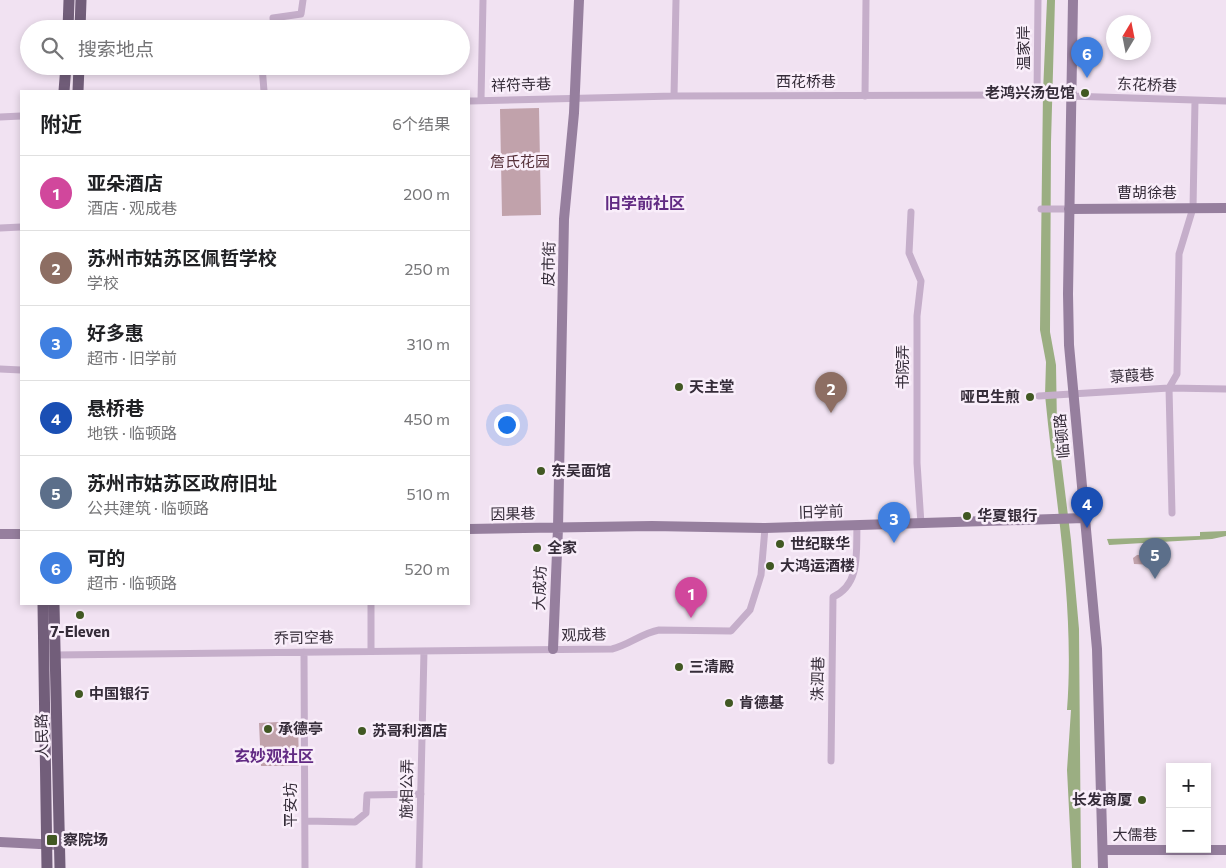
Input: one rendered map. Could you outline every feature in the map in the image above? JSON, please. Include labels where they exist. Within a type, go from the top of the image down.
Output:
[{"type":"main road","points":[[68,20],[69,0]]},
{"type":"main road","points":[[80,20],[81,0]]},
{"type":"main road","points":[[64,90],[65,75]]},
{"type":"main road","points":[[78,90],[79,75]]},
{"type":"main road","name":"人民路","points":[[43,605],[47,868]]},
{"type":"main road","name":"人民路","points":[[54,605],[60,868]]},
{"type":"street","points":[[274,20],[274,18],[301,14],[303,0]]},
{"type":"street","points":[[482,100],[484,0]]},
{"type":"street","name":"皮市街","points":[[558,528],[564,219],[574,97],[579,0]]},
{"type":"street","points":[[674,96],[676,0]]},
{"type":"street","points":[[865,96],[866,0]]},
{"type":"street","name":"温家岸","points":[[1038,0],[1039,95]]},
{"type":"street","name":"临顿路","points":[[1073,0],[1068,294],[1073,394],[1097,649],[1103,868]]},
{"type":"street","points":[[263,75],[264,90]]},
{"type":"street","name":"西花桥巷","points":[[574,97],[1039,95]]},
{"type":"street","name":"东花桥巷","points":[[1039,95],[1226,101]]},
{"type":"street","name":"祥符寺巷","points":[[470,101],[574,97]]},
{"type":"street","points":[[1172,512],[1169,388],[1177,374],[1179,254],[1193,208],[1195,101]]},
{"type":"street","points":[[0,117],[20,116]]},
{"type":"street","name":"曹胡徐巷","points":[[1069,209],[1226,208]]},
{"type":"street","points":[[1040,209],[1069,209]]},
{"type":"street","name":"书院弄","points":[[911,212],[909,253],[921,281],[917,324],[917,463],[921,524]]},
{"type":"street","points":[[0,228],[20,227]]},
{"type":"street","points":[[0,369],[20,370]]},
{"type":"street","name":"菉葭巷","points":[[1041,396],[1169,388],[1226,388]]},
{"type":"street","name":"旧学前","points":[[558,528],[652,526],[765,528],[1084,518]]},
{"type":"street","name":"洙泗巷","points":[[831,761],[833,597],[844,592],[856,569],[857,526]]},
{"type":"street","name":"因果巷","points":[[470,529],[558,528]]},
{"type":"street","name":"大成坊","points":[[553,649],[558,528]]},
{"type":"street","name":"观成巷","points":[[553,649],[612,648],[622,646],[648,632],[659,630],[731,631],[750,610],[761,575],[765,528]]},
{"type":"street","points":[[0,534],[20,534]]},
{"type":"street","points":[[370,605],[371,651]]},
{"type":"street","name":"乔司空巷","points":[[56,655],[553,649]]},
{"type":"street","name":"施相公弄","points":[[419,868],[424,651]]},
{"type":"street","name":"平安坊","points":[[304,652],[305,868]]},
{"type":"street","points":[[305,821],[355,822],[366,813],[367,795],[421,794]]},
{"type":"street","points":[[0,842],[59,845]]},
{"type":"street","name":"大儒巷","points":[[1103,850],[1226,850]]},
{"type":"green space","name":"詹氏花园","points":[[539,108],[541,215],[502,216],[500,109]]},
{"type":"green space","points":[[1153,554],[1158,559],[1155,565],[1134,564],[1133,558],[1137,555]]},
{"type":"green space","points":[[298,721],[299,766],[261,766],[259,723]]},
{"type":"shaded area","points":[[1047,0],[1055,0],[1051,142],[1050,332],[1056,365],[1057,427],[1071,540],[1079,629],[1081,868],[1072,868],[1067,770],[1071,710],[1067,710],[1069,671],[1066,592],[1045,395],[1046,362],[1040,330],[1043,92]]},
{"type":"shaded area","points":[[1226,531],[1226,536],[1212,539],[1109,545],[1107,539],[1200,536],[1200,532]]},
{"type":"place","name":"可的","points":[[1087,78]]},
{"type":"place","name":"老鸿兴汤包馆","points":[[1085,93]]},
{"type":"place","name":"天主堂","points":[[679,387]]},
{"type":"place","name":"哑巴生煎","points":[[1030,397]]},
{"type":"place","name":"苏州市姑苏区佩哲学校","points":[[831,413]]},
{"type":"place","name":"东吴面馆","points":[[541,471]]},
{"type":"place","name":"华夏银行","points":[[967,516]]},
{"type":"place","name":"悬桥巷","points":[[1087,528]]},
{"type":"place","name":"好多惠","points":[[894,543]]},
{"type":"place","name":"世纪联华","points":[[780,544]]},
{"type":"place","name":"全家","points":[[537,548]]},
{"type":"place","name":"大鸿运酒楼","points":[[770,566]]},
{"type":"place","name":"苏州市姑苏区政府旧址","points":[[1155,579]]},
{"type":"place","name":"7-Eleven","points":[[80,615]]},
{"type":"place","name":"亚朵酒店","points":[[691,618]]},
{"type":"place","name":"三清殿","points":[[679,667]]},
{"type":"place","name":"中国银行","points":[[79,694]]},
{"type":"place","name":"肯德基","points":[[729,703]]},
{"type":"place","name":"承德亭","points":[[268,729]]},
{"type":"place","name":"苏哥利酒店","points":[[362,731]]},
{"type":"place","name":"长发商厦","points":[[1142,800]]},
{"type":"place","name":"察院场","points":[[52,840]]},
{"type":"district","name":"旧学前社区","points":[[645,203]]},
{"type":"district","name":"玄妙观社区","points":[[274,756]]}]
